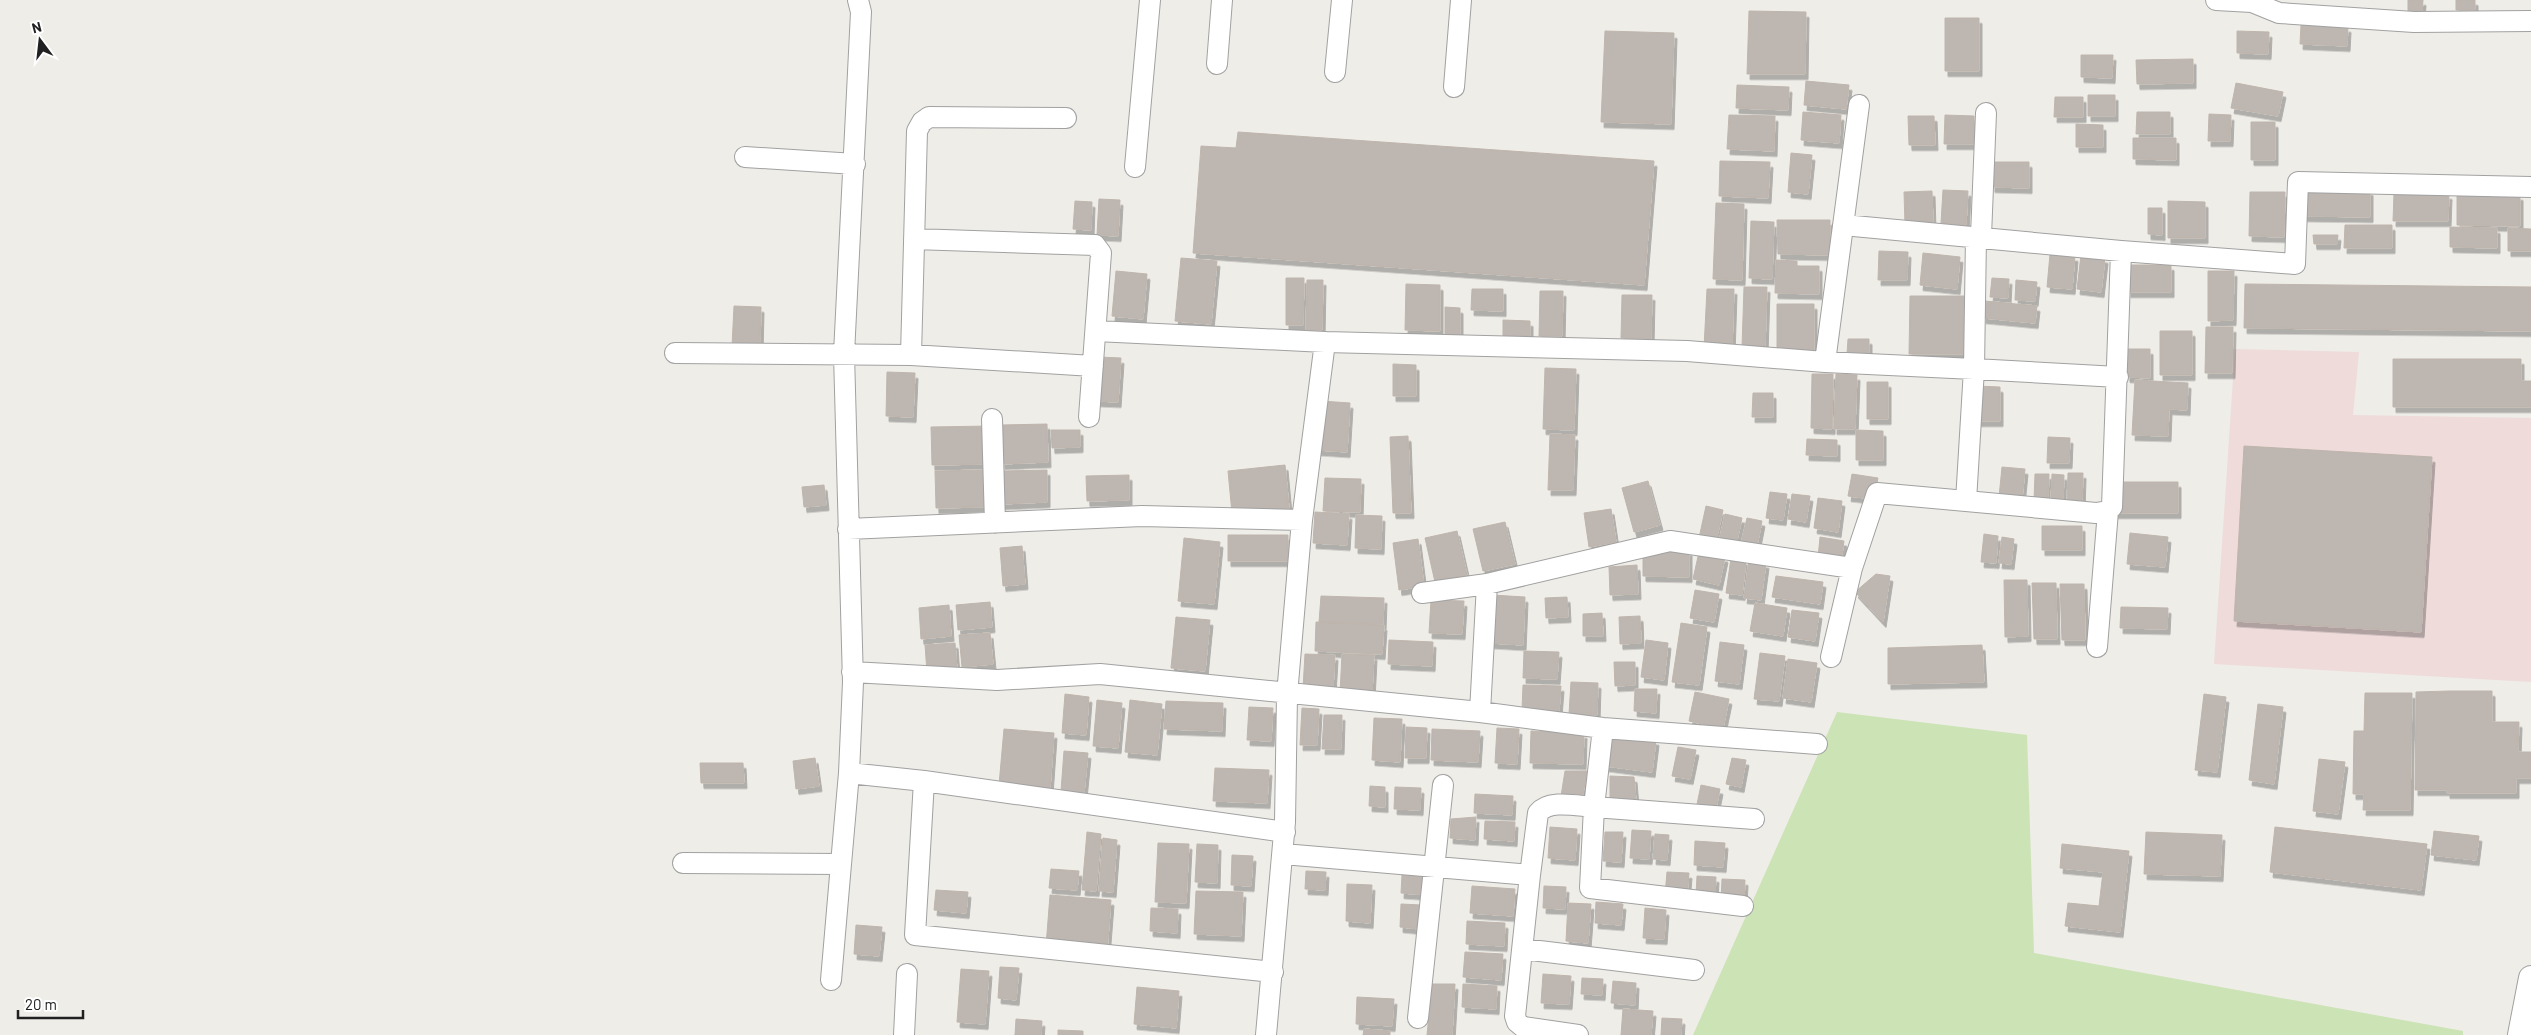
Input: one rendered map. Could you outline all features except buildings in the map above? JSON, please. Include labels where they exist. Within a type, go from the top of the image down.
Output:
[{"type":"street","points":[[831,980],[849,773],[852,672],[844,354],[855,164],[861,12],[858,0]]},
{"type":"street","points":[[1134,167],[1150,0]]},
{"type":"street","points":[[1217,64],[1222,0]]},
{"type":"street","points":[[1335,72],[1342,0]]},
{"type":"street","points":[[1454,86],[1461,0]]},
{"type":"street","points":[[2216,0],[2252,2],[2279,13],[2414,22],[2531,21]]},
{"type":"street","points":[[1825,362],[1859,105]]},
{"type":"street","points":[[1966,502],[1974,369],[1978,236],[1986,113]]},
{"type":"street","points":[[911,355],[917,131],[922,122],[928,117],[1066,118]]},
{"type":"street","points":[[745,157],[855,164]]},
{"type":"street","points":[[1843,225],[1978,236],[2121,252],[2296,264],[2298,182],[2531,187]]},
{"type":"street","points":[[914,239],[1095,245],[1101,253],[1089,417]]},
{"type":"street","points":[[1831,658],[1852,568],[1877,493],[2096,513],[2108,511],[2112,508],[2121,252]]},
{"type":"street","points":[[1096,331],[1325,342],[1687,351],[1825,362],[2118,376]]},
{"type":"street","points":[[1266,1035],[1283,854],[1287,694],[1302,520],[1325,342]]},
{"type":"street","points":[[675,352],[911,355],[1093,366]]},
{"type":"street","points":[[992,419],[995,524]]},
{"type":"street","points":[[2097,647],[2108,511]]},
{"type":"street","points":[[848,529],[1142,516],[1302,520]]},
{"type":"street","points":[[1422,593],[1487,584],[1670,541],[1852,568]]},
{"type":"street","points":[[1480,712],[1487,584]]},
{"type":"street","points":[[852,672],[998,680],[1100,674],[1480,712],[1603,728],[1817,744]]},
{"type":"street","points":[[1603,728],[1594,807],[1590,888],[1596,891],[1743,906]]},
{"type":"street","points":[[849,773],[924,781],[1284,832]]},
{"type":"street","points":[[924,781],[915,936],[1273,972]]},
{"type":"street","points":[[1418,1018],[1436,868],[1443,785]]},
{"type":"street","points":[[1578,1035],[1523,1027],[1517,1022],[1516,1016],[1530,876],[1538,813],[1543,807],[1552,805],[1754,819]]},
{"type":"street","points":[[1283,854],[1530,876]]},
{"type":"street","points":[[683,863],[841,864]]},
{"type":"street","points":[[1523,949],[1694,970]]},
{"type":"street","points":[[904,1035],[907,974]]},
{"type":"street","points":[[2520,1035],[2531,978]]},
{"type":"shaded area","points":[[2235,349],[2359,352],[2353,415],[2531,418],[2531,682],[2214,664]]},
{"type":"green space","points":[[1837,712],[2027,735],[2034,953],[2463,1031],[2463,1035],[1693,1035]]}]
